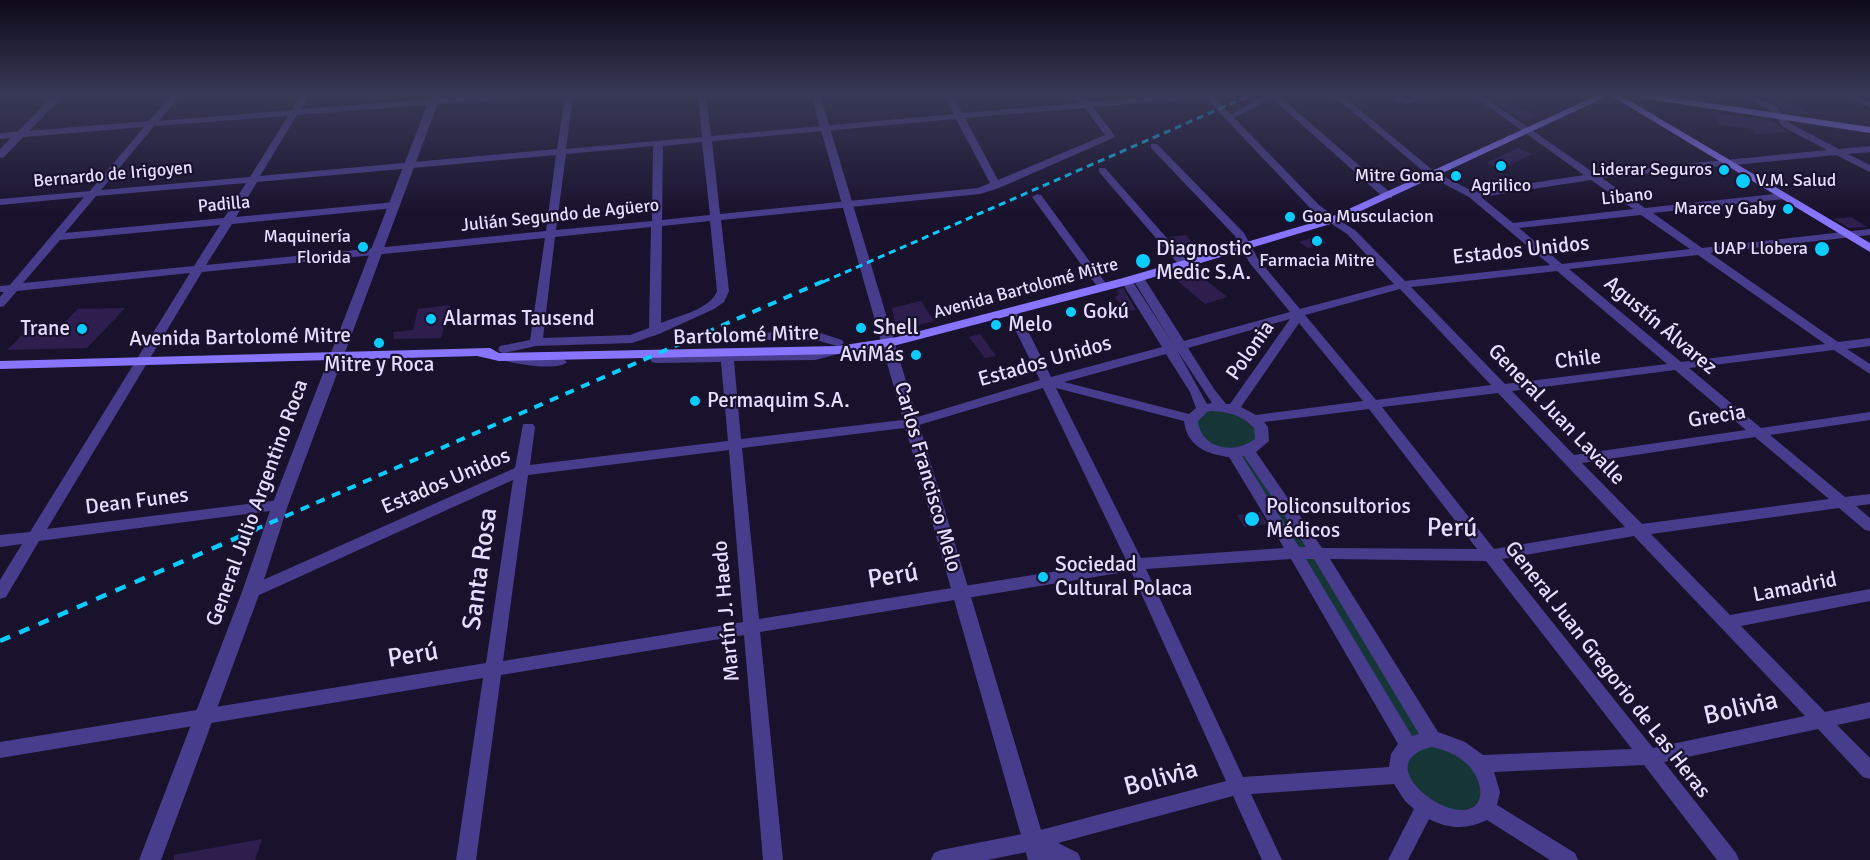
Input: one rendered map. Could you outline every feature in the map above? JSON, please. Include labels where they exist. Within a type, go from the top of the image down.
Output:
[{"type":"main road","name":"Avenida Bartolomé Mitre","points":[[0,365],[852,346],[887,343],[1133,279],[1333,220],[1521,135]]},
{"type":"main road","points":[[1682,135],[1870,248]]},
{"type":"street","points":[[0,136],[18,135]]},
{"type":"street","points":[[0,155],[21,135]]},
{"type":"street","points":[[0,304],[142,135]]},
{"type":"street","points":[[0,593],[279,135]]},
{"type":"street","name":"General Julio Argentino Roca","points":[[150,860],[206,715],[280,505],[421,135]]},
{"type":"street","points":[[536,342],[564,135]]},
{"type":"street","points":[[706,135],[714,217]]},
{"type":"street","name":"Bernardo de Irigoyen","points":[[0,202],[748,135]]},
{"type":"street","name":"Carlos Francisco Melo","points":[[828,135],[846,204],[1036,851]]},
{"type":"street","points":[[969,135],[996,186]]},
{"type":"street","name":"Julián Segundo de Agüero","points":[[0,289],[981,191],[1107,139],[1110,135]]},
{"type":"street","name":"General Juan Lavalle","points":[[1246,135],[1315,207],[1351,232],[1870,771]]},
{"type":"street","points":[[1318,135],[1388,196]]},
{"type":"street","name":"Agustín Álvarez","points":[[1386,135],[1432,174],[1473,195],[1870,526]]},
{"type":"street","points":[[1536,135],[1870,370]]},
{"type":"street","points":[[1805,135],[1870,169]]},
{"type":"street","points":[[655,331],[658,143]]},
{"type":"street","name":"General Juan Gregorio de Las Heras","points":[[1154,146],[1240,235],[1253,260],[1374,406],[1729,860]]},
{"type":"street","points":[[1473,195],[1595,176],[1870,148]]},
{"type":"street","points":[[1102,170],[1184,264]]},
{"type":"street","points":[[1037,196],[1103,287]]},
{"type":"street","name":"Libano","points":[[1510,226],[1784,196]]},
{"type":"street","name":"Padilla","points":[[56,237],[395,206]]},
{"type":"street","name":"Bartolomé Mitre","points":[[502,353],[536,342],[622,340],[655,331],[710,307],[720,300],[723,291],[714,217]]},
{"type":"street","name":"Estados Unidos","points":[[251,592],[520,471],[912,423],[1048,382],[1402,285],[1870,232]]},
{"type":"street","points":[[1133,279],[1175,347],[1209,391],[1228,408],[1256,419],[1261,427],[1262,441],[1248,451],[1233,453],[1209,447],[1200,442],[1191,427],[1198,414],[1196,392],[1175,347]]},
{"type":"street","points":[[1012,311],[1136,564],[1272,860]]},
{"type":"street","name":"Polonia","points":[[1228,408],[1299,315]]},
{"type":"street","name":"Bartolomé Mitre","points":[[743,337],[817,336],[838,346]]},
{"type":"street","name":"Chile","points":[[1256,419],[1503,390],[1870,342]]},
{"type":"street","name":"Bartolomé Mitre","points":[[656,359],[815,356],[838,346]]},
{"type":"street","points":[[502,353],[533,362],[561,362]]},
{"type":"street","name":"Martín J. Haedo","points":[[727,358],[773,860]]},
{"type":"street","points":[[1048,382],[1198,414],[1228,408]]},
{"type":"street","name":"Grecia","points":[[1571,460],[1870,416]]},
{"type":"street","name":"Santa Rosa","points":[[466,860],[528,427]]},
{"type":"street","points":[[1248,451],[1318,553],[1432,739]]},
{"type":"street","points":[[1233,453],[1408,745]]},
{"type":"street","name":"Perú","points":[[0,750],[1136,564],[1295,553],[1490,555],[1638,530],[1870,499]]},
{"type":"street","name":"Dean Funes","points":[[0,541],[280,505]]},
{"type":"street","name":"Lamadrid","points":[[1727,622],[1870,595]]},
{"type":"street","name":"Bolivia","points":[[1479,764],[1649,757],[1870,710]]},
{"type":"street","points":[[1432,739],[1457,747],[1479,764],[1491,788],[1491,799],[1487,809],[1478,816],[1467,820],[1453,819],[1424,808],[1404,787],[1399,775],[1398,763],[1401,753],[1408,745],[1419,740],[1432,739]]},
{"type":"street","name":"Bolivia","points":[[941,860],[1036,851],[1238,786],[1399,775]]},
{"type":"street","points":[[1398,860],[1424,808]]},
{"type":"street","points":[[1487,809],[1568,860]]},
{"type":"street","points":[[1036,851],[1071,860]]},
{"type":"green space","points":[[1214,410],[1244,415],[1259,433],[1253,445],[1225,450],[1205,442],[1195,422],[1205,413]]},
{"type":"green space","points":[[1248,451],[1432,739],[1408,745],[1233,453]]},
{"type":"green space","points":[[1432,746],[1454,753],[1474,768],[1481,781],[1480,801],[1476,805],[1465,810],[1447,811],[1436,806],[1408,779],[1407,759],[1413,752]]},
{"type":"building","points":[[1518,148],[1533,154],[1500,169],[1487,163]]},
{"type":"building","points":[[1851,217],[1867,227],[1849,228],[1834,219]]},
{"type":"building","points":[[1186,235],[1198,249],[1182,252],[1169,237]]},
{"type":"building","points":[[1317,236],[1327,243],[1308,248],[1299,242]]},
{"type":"building","points":[[1196,272],[1227,297],[1205,304],[1174,278]]},
{"type":"building","points":[[1123,288],[1136,310],[1130,311],[1125,304],[1121,304],[1114,297],[1119,295],[1116,290]]},
{"type":"building","points":[[921,301],[934,321],[904,329],[902,326],[896,327],[892,308]]},
{"type":"building","name":"Alarmas Tausend","points":[[450,305],[441,338],[394,339],[393,332],[413,330],[418,309]]},
{"type":"building","name":"Trane","points":[[125,308],[87,348],[7,350],[26,331],[57,330],[78,309]]},
{"type":"building","points":[[980,334],[996,356],[985,358],[969,337]]},
{"type":"building","name":"Policonsultorios Médicos","points":[[1260,512],[1267,524],[1244,527],[1237,515]]},
{"type":"building","points":[[262,839],[255,860],[174,860],[174,855]]},
{"type":"railway","points":[[823,282],[1159,135]]},
{"type":"railway","points":[[254,530],[826,280]]},
{"type":"railway","points":[[0,641],[257,529]]},
{"type":"place","name":"Agrilico","points":[[1501,166]]},
{"type":"place","name":"Liderar Seguros","points":[[1724,170]]},
{"type":"place","name":"Mitre Goma","points":[[1456,176]]},
{"type":"place","name":"V.M. Salud","points":[[1743,181]]},
{"type":"place","name":"Marce y Gaby","points":[[1788,209]]},
{"type":"place","name":"Goa Musculacion","points":[[1290,217]]},
{"type":"place","name":"Farmacia Mitre","points":[[1317,241]]},
{"type":"place","name":"Maquinería Florida","points":[[363,247]]},
{"type":"place","name":"UAP Llobera","points":[[1822,249]]},
{"type":"place","name":"Diagnostic Medic S.A.","points":[[1143,261]]},
{"type":"place","name":"Gokú","points":[[1071,312]]},
{"type":"place","name":"Alarmas Tausend","points":[[431,319]]},
{"type":"place","name":"Melo","points":[[996,325]]},
{"type":"place","name":"Shell","points":[[861,328]]},
{"type":"place","name":"Trane","points":[[82,329]]},
{"type":"place","name":"Mitre y Roca","points":[[379,343]]},
{"type":"place","name":"AviMás","points":[[916,355]]},
{"type":"place","name":"Permaquim S.A.","points":[[695,401]]},
{"type":"place","name":"Policonsultorios Médicos","points":[[1252,519]]},
{"type":"place","name":"Sociedad Cultural Polaca","points":[[1043,577]]}]
